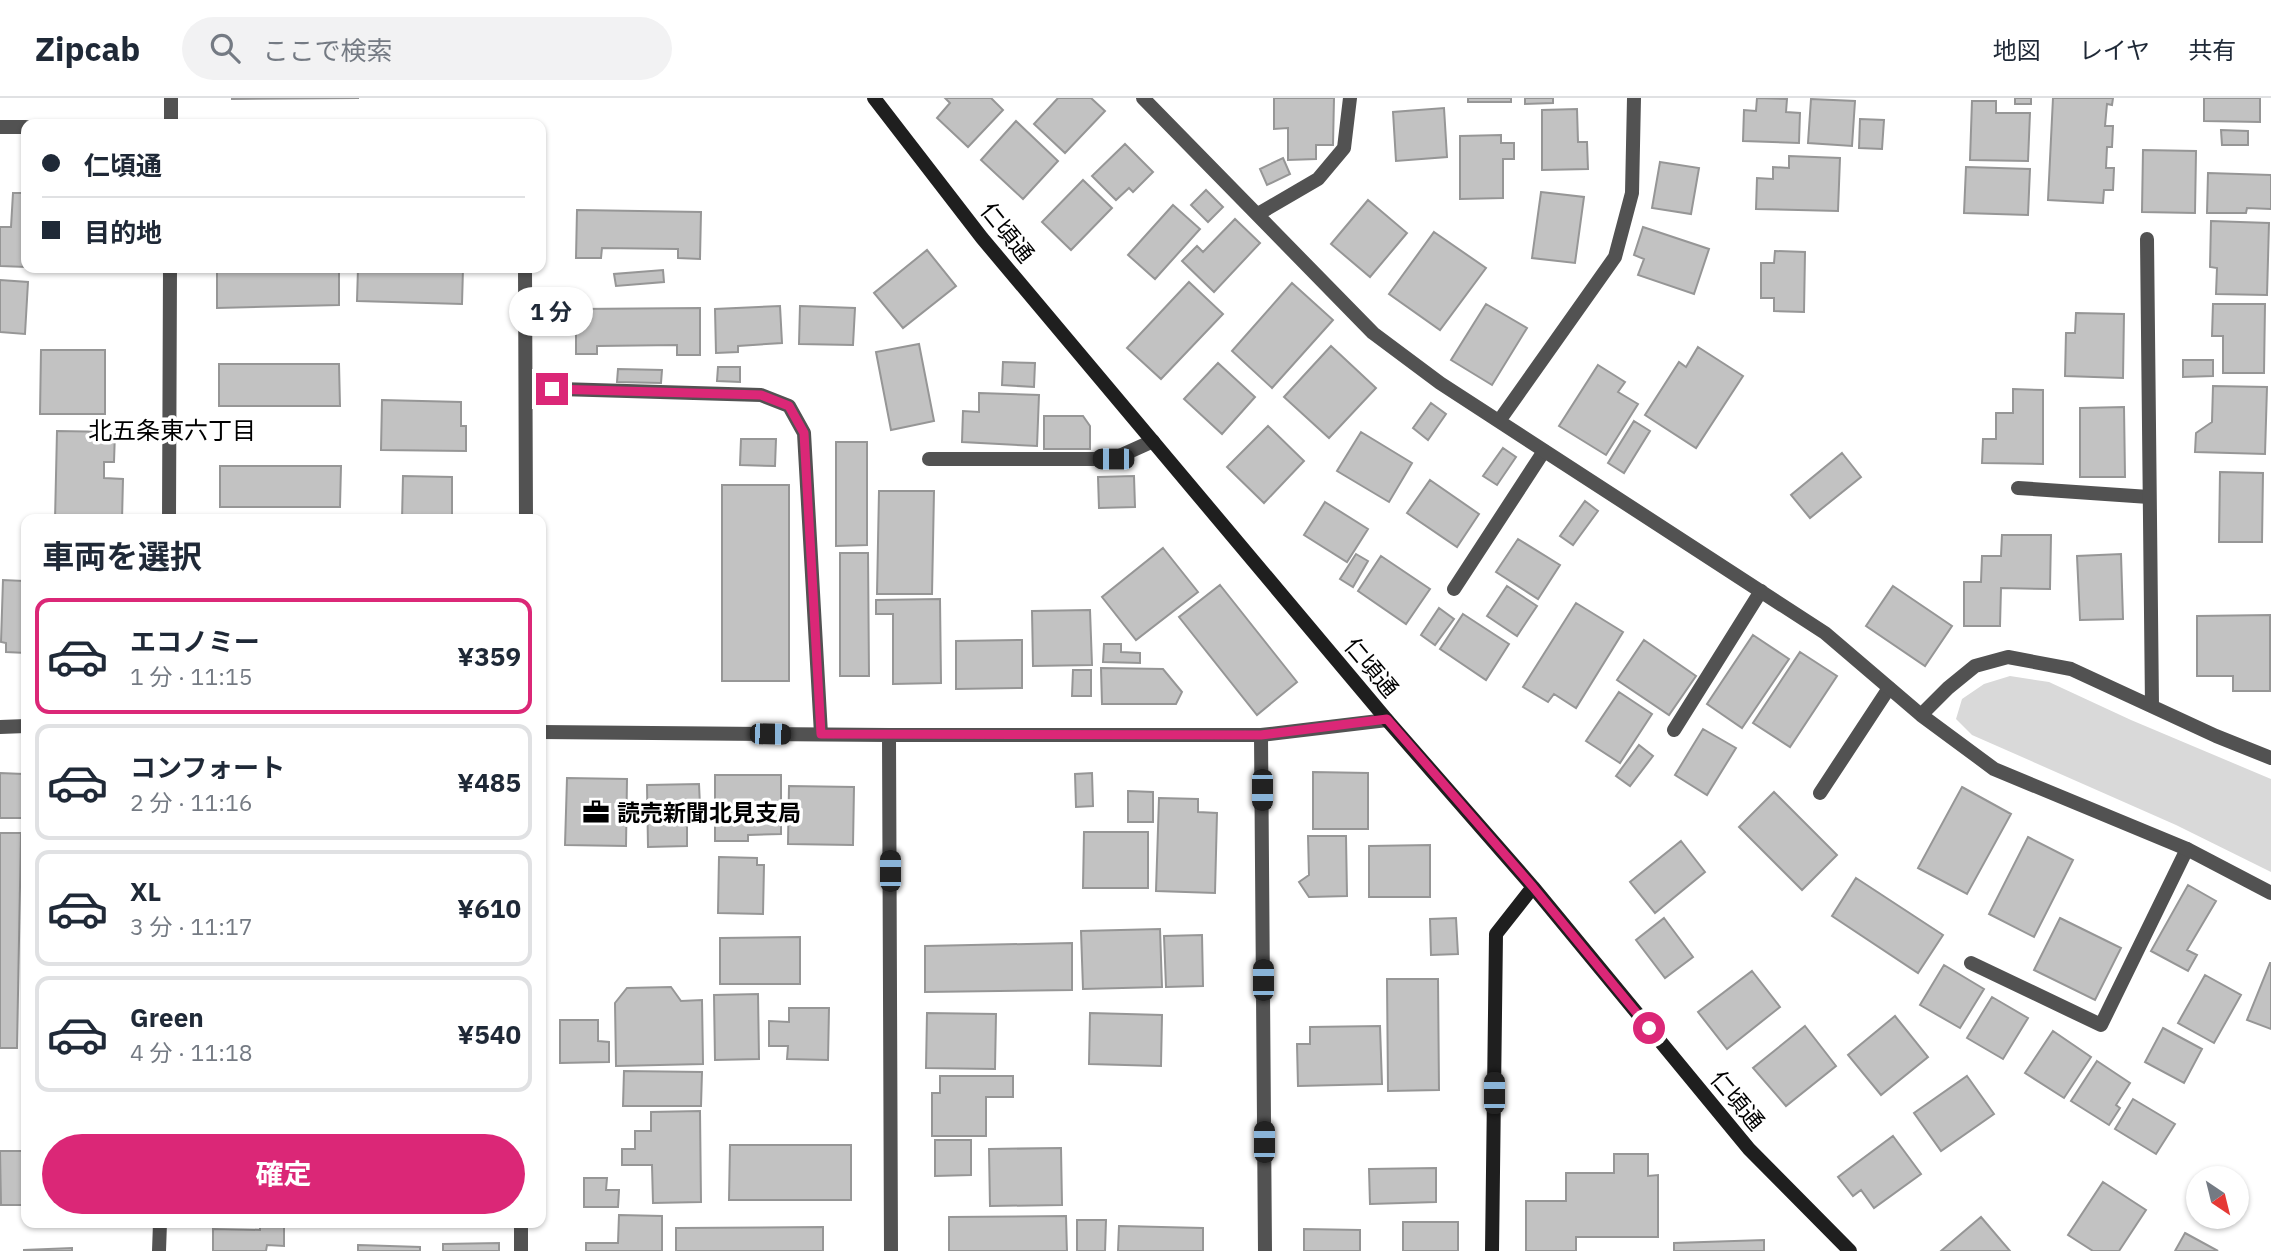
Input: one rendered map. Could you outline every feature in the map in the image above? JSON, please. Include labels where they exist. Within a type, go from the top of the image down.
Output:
[{"type":"street","points":[[170,119],[171,98]]},
{"type":"street","name":"仁頃通","points":[[874,98],[982,238],[1387,719],[1533,887],[1749,1149],[1850,1251]]},
{"type":"street","points":[[1143,98],[1373,333],[1440,383],[1825,633],[1921,715],[1994,769],[2187,849],[2271,893]]},
{"type":"street","points":[[1258,214],[1318,179],[1344,148],[1350,98]]},
{"type":"street","points":[[1499,421],[1615,257],[1632,193],[1634,98]]},
{"type":"street","points":[[0,127],[21,127]]},
{"type":"street","points":[[2147,239],[2152,706]]},
{"type":"street","points":[[169,514],[170,273]]},
{"type":"street","points":[[525,273],[526,514]]},
{"type":"street","points":[[526,388],[761,395],[789,406],[804,433],[821,734]]},
{"type":"street","points":[[929,459],[1113,459],[1153,441]]},
{"type":"street","points":[[1454,589],[1544,451]]},
{"type":"street","points":[[2018,488],[2149,497]]},
{"type":"street","points":[[1674,730],[1760,591]]},
{"type":"street","points":[[1921,715],[1975,666],[2008,657],[2071,668],[2216,736],[2271,758]]},
{"type":"street","points":[[1820,793],[1889,688]]},
{"type":"street","points":[[546,732],[1261,735],[1387,719]]},
{"type":"street","points":[[0,727],[21,726]]},
{"type":"street","points":[[889,735],[891,1251]]},
{"type":"street","points":[[1261,735],[1265,1251]]},
{"type":"street","points":[[1971,963],[2101,1025],[2187,849]]},
{"type":"street","points":[[1492,1251],[1496,934],[1533,887]]},
{"type":"street","points":[[159,1251],[160,1228]]},
{"type":"street","points":[[521,1228],[521,1251]]},
{"type":"shaded area","points":[[2010,676],[2049,682],[2271,779],[2271,872],[2176,825],[1972,735],[1956,719],[1962,699],[1984,684]]},
{"type":"building","points":[[232,98],[359,98],[232,99]]},
{"type":"building","points":[[945,98],[991,98],[1003,110],[968,147],[937,118],[950,103]]},
{"type":"building","points":[[1058,98],[1091,98],[1105,111],[1065,153],[1034,124]]},
{"type":"building","points":[[1274,98],[1334,98],[1333,145],[1316,145],[1316,159],[1288,160],[1288,128],[1274,129]]},
{"type":"building","points":[[1468,98],[1511,98],[1511,102],[1468,102]]},
{"type":"building","points":[[1525,98],[1553,98],[1553,103],[1525,104]]},
{"type":"building","points":[[1757,98],[1787,99],[1786,112],[1800,113],[1799,143],[1743,141],[1744,110],[1756,111]]},
{"type":"building","points":[[2015,98],[2031,98],[2031,104],[2015,104]]},
{"type":"building","points":[[2053,98],[2113,98],[2112,105],[2107,104],[2105,126],[2113,126],[2112,147],[2107,147],[2106,168],[2114,168],[2113,190],[2104,190],[2103,203],[2048,200]]},
{"type":"building","points":[[2204,98],[2260,98],[2260,122],[2204,121]]},
{"type":"building","points":[[1811,99],[1855,101],[1852,146],[1808,143]]},
{"type":"building","points":[[1972,101],[1996,101],[1996,113],[2030,113],[2028,161],[1970,160]]},
{"type":"building","points":[[1444,108],[1447,157],[1396,161],[1393,112]]},
{"type":"building","points":[[1577,109],[1578,142],[1587,142],[1588,169],[1542,170],[1542,110]]},
{"type":"building","points":[[1860,119],[1884,120],[1882,149],[1859,148]]},
{"type":"building","points":[[1016,121],[1058,161],[1023,199],[981,160]]},
{"type":"building","points":[[2221,130],[2248,131],[2248,145],[2222,145]]},
{"type":"building","points":[[1501,135],[1501,143],[1514,143],[1514,159],[1503,159],[1503,198],[1460,199],[1460,136]]},
{"type":"building","points":[[1125,144],[1153,172],[1133,192],[1129,188],[1116,200],[1092,176]]},
{"type":"building","points":[[2143,150],[2196,151],[2195,213],[2142,212]]},
{"type":"building","points":[[1789,156],[1840,158],[1838,211],[1756,209],[1757,178],[1773,179],[1773,167],[1789,168]]},
{"type":"building","points":[[1283,158],[1290,174],[1267,185],[1260,169]]},
{"type":"building","points":[[1660,162],[1699,168],[1691,214],[1652,208]]},
{"type":"building","points":[[1966,167],[2030,169],[2028,215],[1964,213]]},
{"type":"building","points":[[2208,173],[2271,175],[2271,209],[2247,208],[2246,213],[2207,213]]},
{"type":"building","points":[[1083,180],[1112,208],[1071,250],[1042,222]]},
{"type":"building","points":[[1206,190],[1223,207],[1208,222],[1191,205]]},
{"type":"building","points":[[1541,192],[1584,197],[1575,263],[1532,258]]},
{"type":"building","points":[[13,193],[21,193],[21,267],[0,266],[0,227],[11,227]]},
{"type":"building","points":[[1368,200],[1407,233],[1370,277],[1331,244]]},
{"type":"building","points":[[1173,205],[1200,229],[1155,279],[1128,255]]},
{"type":"building","points":[[577,210],[701,212],[700,259],[678,258],[678,249],[602,248],[601,258],[576,258]]},
{"type":"building","points":[[1235,219],[1260,243],[1214,292],[1182,261],[1197,246],[1203,252]]},
{"type":"building","points":[[2211,221],[2269,223],[2267,295],[2216,294],[2217,268],[2210,267]]},
{"type":"building","points":[[1643,227],[1709,249],[1694,294],[1638,275],[1644,259],[1634,255]]},
{"type":"building","points":[[1434,232],[1486,268],[1440,330],[1389,294]]},
{"type":"building","points":[[927,250],[956,286],[903,328],[874,293]]},
{"type":"building","points":[[1775,251],[1805,252],[1804,312],[1774,311],[1774,298],[1761,298],[1761,263],[1774,263]]},
{"type":"building","points":[[663,270],[664,282],[616,286],[614,274]]},
{"type":"building","points":[[217,273],[339,273],[339,305],[217,308]]},
{"type":"building","points":[[358,273],[463,273],[462,304],[357,301]]},
{"type":"building","points":[[0,280],[28,282],[25,334],[0,332]]},
{"type":"building","points":[[1189,282],[1223,314],[1161,379],[1127,348]]},
{"type":"building","points":[[1292,283],[1333,320],[1272,388],[1232,351]]},
{"type":"building","points":[[1486,304],[1527,328],[1492,385],[1451,360]]},
{"type":"building","points":[[2213,304],[2265,304],[2264,373],[2223,373],[2223,336],[2212,336]]},
{"type":"building","points":[[780,306],[782,343],[738,346],[738,352],[716,353],[715,309]]},
{"type":"building","points":[[800,306],[855,308],[853,345],[799,344]]},
{"type":"building","points":[[700,308],[700,355],[677,355],[677,345],[597,346],[597,354],[576,354],[576,309]]},
{"type":"building","points":[[2076,313],[2124,314],[2123,378],[2065,376],[2066,333],[2075,333]]},
{"type":"building","points":[[919,344],[934,421],[891,430],[876,352]]},
{"type":"building","points":[[1331,346],[1376,388],[1329,438],[1284,397]]},
{"type":"building","points":[[1698,347],[1743,376],[1696,448],[1645,415],[1679,362],[1686,367]]},
{"type":"building","points":[[41,350],[105,350],[105,414],[40,414]]},
{"type":"building","points":[[2183,360],[2213,360],[2213,376],[2183,377]]},
{"type":"building","points":[[1003,362],[1035,363],[1034,387],[1002,385]]},
{"type":"building","points":[[1218,363],[1255,397],[1222,434],[1184,399]]},
{"type":"building","points":[[219,364],[339,364],[340,406],[219,406]]},
{"type":"building","points":[[1598,365],[1625,382],[1618,392],[1638,404],[1606,455],[1559,426]]},
{"type":"building","points":[[718,367],[740,367],[740,382],[717,381]]},
{"type":"building","points":[[618,369],[662,370],[661,383],[617,382]]},
{"type":"building","points":[[2213,386],[2267,387],[2265,454],[2195,452],[2196,433],[2212,422]]},
{"type":"building","points":[[2013,389],[2043,390],[2043,464],[1982,463],[1983,439],[1996,439],[1996,413],[2013,413]]},
{"type":"building","points":[[979,393],[1039,395],[1037,446],[962,442],[963,411],[979,412]]},
{"type":"building","points":[[382,400],[461,402],[461,426],[466,426],[466,451],[381,450]]},
{"type":"building","points":[[1431,403],[1446,414],[1428,440],[1413,428]]},
{"type":"building","points":[[2124,407],[2125,477],[2080,477],[2080,408]]},
{"type":"building","points":[[1044,416],[1083,416],[1090,426],[1090,449],[1044,449]]},
{"type":"building","points":[[1634,421],[1650,431],[1624,473],[1608,463]]},
{"type":"building","points":[[1268,426],[1304,461],[1264,503],[1227,467]]},
{"type":"building","points":[[57,431],[115,432],[114,462],[104,462],[104,478],[123,479],[122,514],[55,514]]},
{"type":"building","points":[[1361,432],[1412,463],[1389,502],[1337,471]]},
{"type":"building","points":[[741,439],[776,439],[775,466],[740,465]]},
{"type":"building","points":[[836,442],[867,442],[867,545],[836,546]]},
{"type":"building","points":[[1503,448],[1516,457],[1497,485],[1483,476]]},
{"type":"building","points":[[1842,453],[1861,477],[1810,518],[1791,495]]},
{"type":"building","points":[[220,466],[341,466],[340,507],[220,507]]},
{"type":"building","points":[[2220,472],[2263,473],[2262,542],[2219,542]]},
{"type":"building","points":[[403,476],[452,477],[452,514],[402,514]]},
{"type":"building","points":[[1134,476],[1135,507],[1099,508],[1098,477]]},
{"type":"building","points":[[1430,480],[1479,514],[1457,547],[1407,513]]},
{"type":"building","points":[[722,485],[789,485],[789,681],[722,681]]},
{"type":"building","points":[[879,491],[934,491],[932,594],[877,594]]},
{"type":"building","points":[[1585,501],[1598,511],[1573,545],[1560,536]]},
{"type":"building","points":[[1325,502],[1368,529],[1347,562],[1304,535]]},
{"type":"building","points":[[2002,535],[2051,535],[2050,589],[2001,588],[2000,626],[1964,626],[1964,582],[1981,582],[1982,556],[2001,556]]},
{"type":"building","points":[[1518,539],[1560,565],[1538,599],[1496,572]]},
{"type":"building","points":[[1163,548],[1198,592],[1136,640],[1102,597]]},
{"type":"building","points":[[840,553],[868,553],[869,676],[840,676]]},
{"type":"building","points":[[1356,554],[1368,561],[1353,587],[1340,579]]},
{"type":"building","points":[[2121,554],[2123,619],[2080,620],[2077,556]]},
{"type":"building","points":[[1381,556],[1430,589],[1406,624],[1358,591]]},
{"type":"building","points":[[3,580],[21,581],[21,653],[6,652],[6,643],[1,642]]},
{"type":"building","points":[[1220,585],[1297,682],[1257,715],[1179,617]]},
{"type":"building","points":[[1507,586],[1537,606],[1517,636],[1487,616]]},
{"type":"building","points":[[1893,586],[1952,626],[1925,666],[1866,626]]},
{"type":"building","points":[[940,599],[941,683],[893,684],[893,614],[876,614],[876,600]]},
{"type":"building","points":[[1576,603],[1623,632],[1576,708],[1554,694],[1548,702],[1523,687]]},
{"type":"building","points":[[1439,608],[1454,619],[1435,645],[1421,635]]},
{"type":"building","points":[[1090,610],[1092,665],[1033,666],[1032,611]]},
{"type":"building","points":[[1463,614],[1509,644],[1486,680],[1440,649]]},
{"type":"building","points":[[2270,615],[2270,691],[2233,691],[2233,676],[2197,676],[2197,616]]},
{"type":"building","points":[[1753,635],[1789,659],[1742,728],[1707,704]]},
{"type":"building","points":[[1022,640],[1022,688],[956,689],[956,641]]},
{"type":"building","points":[[1644,640],[1696,676],[1669,715],[1617,680]]},
{"type":"building","points":[[1104,644],[1121,644],[1121,652],[1140,653],[1140,663],[1103,662]]},
{"type":"building","points":[[1800,652],[1837,676],[1790,747],[1753,723]]},
{"type":"building","points":[[1101,668],[1163,669],[1182,692],[1176,704],[1102,704]]},
{"type":"building","points":[[1073,670],[1091,670],[1091,696],[1072,696]]},
{"type":"building","points":[[1619,692],[1652,714],[1620,763],[1586,741]]},
{"type":"building","points":[[1703,729],[1736,748],[1707,795],[1675,775]]},
{"type":"building","points":[[1639,745],[1653,756],[1630,786],[1616,776]]},
{"type":"building","points":[[1313,772],[1368,773],[1368,829],[1313,829]]},
{"type":"building","points":[[0,773],[21,774],[21,818],[0,818]]},
{"type":"building","points":[[1092,773],[1093,806],[1076,807],[1075,774]]},
{"type":"building","points":[[715,775],[781,775],[781,834],[748,835],[748,841],[715,841]]},
{"type":"building","name":"読売新聞北見支局","points":[[567,778],[627,779],[626,846],[565,845]]},
{"type":"building","points":[[699,784],[700,806],[687,806],[687,846],[648,847],[647,785]]},
{"type":"building","points":[[789,786],[854,787],[853,845],[788,844]]},
{"type":"building","points":[[1962,787],[2011,814],[1967,894],[1918,868]]},
{"type":"building","points":[[1128,791],[1153,792],[1153,822],[1128,822]]},
{"type":"building","points":[[1774,792],[1837,855],[1802,890],[1739,827]]},
{"type":"building","points":[[1159,798],[1198,799],[1198,812],[1217,813],[1215,893],[1156,891]]},
{"type":"building","points":[[1084,832],[1148,832],[1148,888],[1083,888]]},
{"type":"building","points":[[0,833],[21,833],[17,1048],[0,1048]]},
{"type":"building","points":[[1308,836],[1346,836],[1347,896],[1309,897],[1299,882],[1309,875]]},
{"type":"building","points":[[2028,837],[2073,860],[2034,937],[1989,914]]},
{"type":"building","points":[[1681,841],[1705,872],[1655,913],[1630,882]]},
{"type":"building","points":[[1430,845],[1430,897],[1369,897],[1369,846]]},
{"type":"building","points":[[719,857],[757,858],[757,865],[764,865],[763,914],[718,913]]},
{"type":"building","points":[[1856,878],[1943,935],[1918,973],[1832,916]]},
{"type":"building","points":[[2188,885],[2216,901],[2187,950],[2197,955],[2188,971],[2151,951]]},
{"type":"building","points":[[1456,918],[1458,954],[1431,955],[1430,919]]},
{"type":"building","points":[[1664,918],[1693,957],[1665,978],[1636,940]]},
{"type":"building","points":[[2060,918],[2121,948],[2095,1000],[2034,970]]},
{"type":"building","points":[[1160,929],[1162,987],[1083,989],[1081,931]]},
{"type":"building","points":[[1202,935],[1203,986],[1166,987],[1164,936]]},
{"type":"building","points":[[800,937],[800,984],[720,984],[720,938]]},
{"type":"building","points":[[1072,943],[1072,990],[925,992],[925,946]]},
{"type":"building","points":[[2271,963],[2271,1029],[2247,1020]]},
{"type":"building","points":[[1944,965],[1984,989],[1960,1028],[1920,1005]]},
{"type":"building","points":[[1752,971],[1780,1007],[1727,1049],[1698,1012]]},
{"type":"building","points":[[2205,975],[2241,995],[2214,1043],[2178,1023]]},
{"type":"building","points":[[1387,979],[1438,979],[1439,1090],[1388,1091]]},
{"type":"building","points":[[671,987],[681,1001],[702,1000],[703,1064],[616,1066],[615,1003],[627,988]]},
{"type":"building","points":[[758,994],[759,1059],[715,1060],[714,995]]},
{"type":"building","points":[[1992,997],[2028,1018],[2003,1059],[1967,1038]]},
{"type":"building","points":[[789,1008],[829,1008],[828,1060],[787,1059],[788,1046],[769,1046],[769,1021],[789,1022]]},
{"type":"building","points":[[927,1013],[996,1014],[995,1069],[926,1068]]},
{"type":"building","points":[[1090,1013],[1162,1015],[1161,1066],[1089,1064]]},
{"type":"building","points":[[1895,1016],[1928,1057],[1881,1095],[1848,1055]]},
{"type":"building","points":[[560,1020],[598,1020],[598,1041],[609,1042],[609,1062],[560,1063]]},
{"type":"building","points":[[1380,1026],[1382,1084],[1298,1086],[1297,1044],[1310,1044],[1310,1027]]},
{"type":"building","points":[[1805,1026],[1836,1066],[1786,1106],[1753,1068]]},
{"type":"building","points":[[2163,1028],[2202,1049],[2184,1083],[2145,1062]]},
{"type":"building","points":[[2053,1031],[2091,1057],[2064,1098],[2025,1073]]},
{"type":"building","points":[[2097,1061],[2130,1083],[2116,1105],[2120,1108],[2109,1125],[2071,1101]]},
{"type":"building","points":[[624,1071],[702,1072],[701,1106],[623,1106]]},
{"type":"building","points":[[940,1076],[1013,1076],[1013,1097],[986,1097],[986,1136],[932,1136],[932,1093],[940,1093]]},
{"type":"building","points":[[1967,1076],[1994,1114],[1941,1151],[1914,1113]]},
{"type":"building","points":[[2133,1099],[2175,1124],[2156,1154],[2115,1129]]},
{"type":"building","points":[[700,1111],[701,1202],[653,1203],[652,1165],[622,1165],[622,1149],[635,1149],[635,1131],[651,1131],[651,1112]]},
{"type":"building","points":[[1893,1136],[1921,1174],[1874,1208],[1861,1190],[1853,1196],[1838,1177]]},
{"type":"building","points":[[935,1140],[971,1140],[971,1175],[935,1176]]},
{"type":"building","points":[[730,1145],[851,1145],[851,1200],[729,1200]]},
{"type":"building","points":[[1061,1148],[1062,1205],[990,1206],[989,1149]]},
{"type":"building","points":[[0,1151],[21,1151],[21,1205],[1,1205]]},
{"type":"building","points":[[1614,1154],[1648,1154],[1648,1176],[1658,1175],[1658,1237],[1576,1237],[1576,1251],[1526,1251],[1526,1201],[1566,1201],[1566,1173],[1614,1173]]},
{"type":"building","points":[[1436,1168],[1436,1202],[1370,1204],[1369,1169]]},
{"type":"building","points":[[584,1178],[607,1178],[606,1190],[619,1190],[618,1207],[584,1207]]},
{"type":"building","points":[[2103,1182],[2146,1210],[2119,1251],[2093,1251],[2068,1235]]},
{"type":"building","points":[[619,1215],[662,1216],[662,1251],[586,1251],[586,1243],[618,1243]]},
{"type":"building","points":[[1066,1216],[1067,1251],[949,1251],[949,1217]]},
{"type":"building","points":[[1981,1217],[2010,1251],[1941,1251]]},
{"type":"building","points":[[1077,1220],[1106,1220],[1105,1251],[1077,1251]]},
{"type":"building","points":[[1403,1222],[1458,1222],[1458,1251],[1403,1251]]},
{"type":"building","points":[[1119,1226],[1203,1228],[1203,1251],[1118,1251]]},
{"type":"building","points":[[823,1227],[823,1251],[676,1251],[676,1228]]},
{"type":"building","points":[[284,1228],[284,1246],[267,1245],[266,1251],[213,1251],[213,1229]]},
{"type":"building","points":[[1304,1229],[1360,1230],[1360,1251],[1304,1251]]},
{"type":"building","points":[[2185,1233],[2218,1251],[2175,1251]]},
{"type":"building","points":[[1764,1240],[1764,1251],[1674,1251],[1674,1243]]},
{"type":"building","points":[[499,1243],[499,1251],[443,1251],[443,1244]]},
{"type":"building","points":[[358,1245],[420,1247],[420,1251],[358,1251]]},
{"type":"building","points":[[72,1248],[72,1251],[24,1251],[24,1250]]},
{"type":"place","name":"読売新聞北見支局","points":[[596,812]]},
{"type":"district","name":"北五条東六丁目","points":[[172,430]]},
{"type":"route","points":[[552,389],[761,395],[789,406],[804,433],[821,734],[1261,735],[1387,719],[1533,887],[1649,1028]]}]
